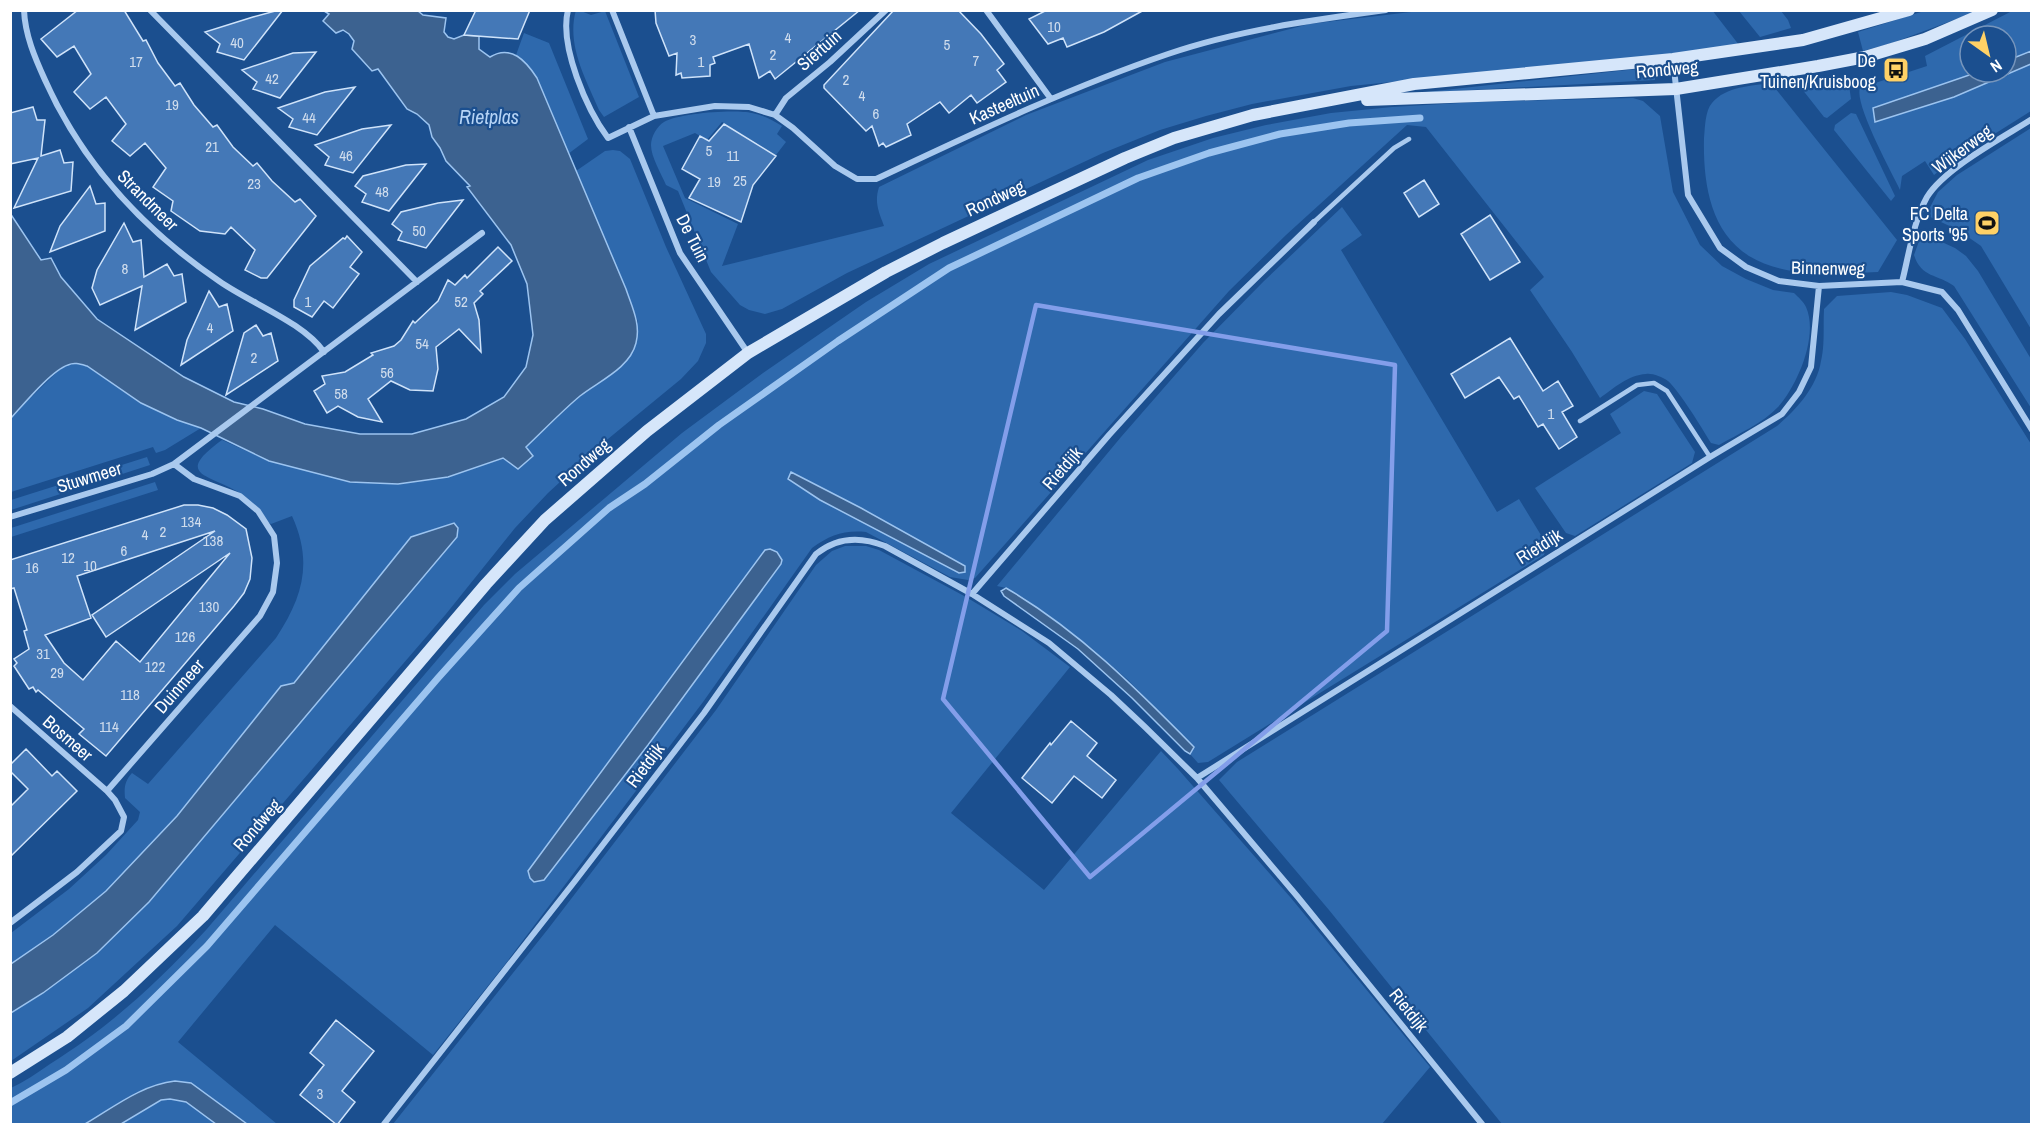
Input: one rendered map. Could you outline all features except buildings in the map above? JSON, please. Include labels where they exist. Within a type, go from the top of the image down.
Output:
[{"type":"main road","name":"Rondweg","points":[[10,1073],[67,1037],[124,992],[195,923],[486,584],[545,520],[647,431],[747,353],[896,267],[1125,158],[1174,138],[1253,115],[1414,84],[1673,59],[1803,40],[1909,10]]},
{"type":"main road","name":"Rondweg","points":[[1336,100],[1676,89],[1865,57],[1925,39],[1992,10]]},
{"type":"street","name":"Strandmeer","points":[[24,10],[36,60],[51,93],[87,155],[107,181],[139,215],[188,258],[219,281],[312,337],[324,352]]},
{"type":"street","points":[[150,10],[417,282]]},
{"type":"street","points":[[568,10],[566,19],[570,57],[582,91],[598,124],[608,138],[654,116],[612,10]]},
{"type":"street","name":"Siertuin","points":[[775,115],[786,98],[830,62],[886,10]]},
{"type":"street","points":[[986,10],[1050,99]]},
{"type":"street","points":[[1322,10],[1325,18]]},
{"type":"street","name":"Kasteeltuin","points":[[654,116],[715,106],[749,107],[775,115],[835,166],[857,179],[876,179],[1050,99],[1170,53],[1244,34],[1325,18],[1386,10]]},
{"type":"street","name":"Binnenweg","points":[[1673,59],[1688,195],[1720,248],[1746,267],[1779,281],[1819,286],[1902,282],[1942,292],[1958,310],[2031,430]]},
{"type":"street","name":"Wijkerweg","points":[[1902,282],[1917,224],[1928,196],[1951,172],[2031,119]]},
{"type":"street","name":"De Tuin","points":[[629,127],[680,253],[747,353]]},
{"type":"street","name":"Rietdijk","points":[[972,594],[1109,435],[1219,314],[1314,222]]},
{"type":"street","points":[[174,464],[482,233]]},
{"type":"street","name":"Rietdijk","points":[[1197,778],[1782,414],[1799,392],[1811,367],[1819,286]]},
{"type":"street","name":"Stuwmeer","points":[[10,517],[152,474],[174,464]]},
{"type":"street","name":"Duinmeer","points":[[107,791],[260,616],[273,592],[277,563],[274,536],[258,511],[240,496],[194,479],[174,464]]},
{"type":"street","name":"Rietdijk","points":[[384,1125],[704,713],[816,554],[826,546],[849,539],[873,542],[972,594],[1040,637],[1111,694],[1197,778],[1297,896],[1482,1125]]},
{"type":"street","name":"Bosmeer","points":[[10,706],[107,791]]},
{"type":"street","points":[[10,923],[77,872],[121,831],[124,817],[107,791]]},
{"type":"lane","name":"Rietdijk","points":[[1314,222],[1394,148],[1409,139]]},
{"type":"lane","points":[[1580,421],[1637,385],[1654,383],[1666,391],[1710,457]]},
{"type":"highlighted area","points":[[1036,305],[1395,365],[1387,631],[1090,877],[943,699]]},
{"type":"shaded area","points":[[576,10],[591,15],[605,11],[639,97],[604,117],[583,74],[575,49]]},
{"type":"shaded area","points":[[1428,10],[1712,10],[1739,45],[1687,53],[1351,86],[1252,104],[1206,116],[1160,130],[1103,153],[847,273],[782,309],[765,314],[740,305],[711,272],[678,191],[666,185],[651,150],[652,139],[659,126],[682,116],[744,112],[764,116],[782,126],[777,134],[786,142],[776,155],[722,122],[707,140],[695,133],[663,146],[685,198],[738,224],[722,266],[884,226],[877,203],[879,187],[1026,115],[1165,62],[1309,24]]},
{"type":"shaded area","points":[[1739,11],[1781,11],[1791,28],[1760,37]]},
{"type":"shaded area","points":[[1924,11],[1978,11],[1892,43],[1863,51],[1858,32]]},
{"type":"shaded area","points":[[2012,11],[2031,11],[2031,51],[2018,56],[2018,24],[1987,24]]},
{"type":"shaded area","points":[[524,33],[549,43],[588,139],[568,154],[541,88],[526,65],[516,55]]},
{"type":"shaded area","points":[[1958,39],[1958,79],[1873,108],[1902,114],[1954,97],[1984,84],[2018,84],[2018,70],[2031,64],[2031,111],[1953,160],[1934,175],[1925,161],[1902,176],[1900,190],[1862,108],[1860,88],[1927,66],[1925,56]]},
{"type":"shaded area","points":[[1655,67],[1655,80],[1417,93]]},
{"type":"shaded area","points":[[1848,78],[1851,99],[1827,118],[1798,84]]},
{"type":"shaded area","points":[[1771,83],[1897,240],[1878,272],[1812,273],[1779,268],[1749,256],[1725,233],[1717,219],[1707,187],[1705,171],[1704,138],[1708,110],[1712,103],[1724,93]]},
{"type":"shaded area","points":[[1633,98],[1643,101],[1660,116],[1673,192],[1700,245],[1722,266],[1773,290],[1794,293],[1806,307],[1810,332],[1804,360],[1792,387],[1772,413],[1719,445],[1711,443],[1679,393],[1668,381],[1660,377],[1648,374],[1633,377],[1600,398],[1530,290],[1544,277],[1426,127],[1407,125],[1286,235],[1229,291],[975,578],[968,580],[950,577],[866,532],[838,534],[812,548],[703,702],[506,963],[433,1055],[275,925],[178,1042],[277,1124],[247,1124],[191,1083],[137,1092],[85,1124],[11,1124],[11,1088],[94,1034],[151,986],[187,950],[484,605],[515,574],[682,433],[763,373],[866,302],[929,264],[1148,160],[1213,138],[1331,113],[1477,102]],"holes":[[[791,473],[861,508],[965,566],[965,569],[820,500],[788,479]],[[765,550],[782,560],[781,564],[648,745],[544,880],[534,882],[528,871]]]},
{"type":"shaded area","points":[[1851,113],[1856,114],[1895,196],[1891,201],[1834,130],[1835,125]]},
{"type":"shaded area","name":"FC Delta Sports '95","points":[[2031,128],[2031,329],[1981,246],[1958,230],[1926,215],[1938,192],[1957,175]]},
{"type":"shaded area","points":[[605,151],[620,151],[630,159],[666,247],[706,334],[706,343],[698,361],[681,379],[597,448],[548,493],[515,528],[446,614],[177,926],[88,1008],[11,1061],[11,1013],[43,993],[97,953],[149,902],[457,537],[454,523],[411,537],[294,683],[281,686],[177,816],[106,891],[53,935],[11,964],[11,933],[69,889],[106,855],[138,820],[140,812],[125,798],[125,784],[132,773],[148,784],[276,638],[293,608],[302,579],[303,564],[302,549],[292,516],[271,524],[241,494],[201,473],[198,468],[199,461],[222,440],[269,461],[350,482],[448,477],[504,458],[518,469],[526,447],[579,397],[618,368],[638,322],[576,171]]},
{"type":"shaded area","points":[[1342,207],[1362,235],[1341,250],[1497,512],[1519,499],[1547,545],[1544,555],[1208,762],[1198,763],[1190,754],[1194,747],[1127,679],[1090,647],[1024,598],[1006,588],[997,586],[1203,343]]},
{"type":"shaded area","points":[[1922,233],[1955,248],[1966,256],[1978,271],[2031,359],[2031,408],[1954,286],[1926,272],[1917,262],[1914,255]]},
{"type":"shaded area","points":[[1891,292],[1907,295],[1942,308],[1965,339],[2031,444],[2031,1124],[1502,1124],[1329,910],[1219,780],[1237,762],[1777,426],[1798,405],[1810,389],[1819,371],[1824,309],[1837,296]]},
{"type":"shaded area","points":[[77,363],[87,366],[128,394],[156,409],[201,428],[165,450],[156,453],[153,447],[11,492],[10,418],[58,371],[67,365]]},
{"type":"shaded area","points":[[1644,391],[1657,394],[1695,452],[1692,463],[1575,536],[1566,533],[1535,488],[1621,433],[1610,414]]},
{"type":"shaded area","points":[[147,457],[150,465],[11,510],[11,500]]},
{"type":"shaded area","points":[[155,482],[158,490],[11,537],[11,528]]},
{"type":"shaded area","points":[[845,546],[866,546],[879,550],[966,597],[1022,631],[1070,667],[951,813],[1044,890],[1161,751],[1291,898],[1430,1067],[1382,1124],[393,1124],[548,929],[716,710],[816,565],[832,551]]},
{"type":"shaded area","points":[[161,1100],[186,1102],[216,1124],[121,1124]]},
{"type":"water","name":"Rietplas","points":[[324,11],[418,11],[423,15],[446,18],[444,32],[448,37],[454,39],[464,35],[479,36],[479,49],[490,57],[505,52],[523,60],[537,78],[633,309],[637,322],[637,336],[633,352],[627,360],[621,367],[580,396],[526,447],[533,456],[518,469],[503,458],[448,477],[398,484],[350,482],[269,461],[201,428],[177,420],[141,403],[87,366],[75,363],[61,368],[54,374],[11,418],[10,213],[41,260],[51,258],[61,277],[97,319],[184,377],[234,402],[263,409],[305,424],[360,434],[412,434],[466,419],[504,397],[526,367],[533,335],[527,284],[511,245],[467,187],[470,186],[446,161],[432,137],[429,125],[417,114],[407,109],[378,69],[372,71],[352,49],[354,41],[349,34],[343,30],[336,33],[323,21],[329,14]]},
{"type":"water","points":[[2031,51],[2031,64],[2018,70],[2018,56]]},
{"type":"water","points":[[1958,79],[1958,84],[1984,84],[1954,97],[1875,122],[1873,108]]},
{"type":"water","points":[[791,472],[965,566],[965,572],[959,573],[820,500],[788,479]]},
{"type":"water","points":[[454,523],[458,528],[457,537],[149,902],[97,953],[43,993],[11,1013],[11,964],[53,935],[106,891],[177,816],[281,686],[294,683],[411,537]]},
{"type":"water","points":[[770,549],[777,552],[782,560],[781,564],[648,745],[544,880],[534,882],[528,871],[765,550]]},
{"type":"water","points":[[1006,588],[1058,622],[1105,661],[1194,747],[1190,754],[1078,649],[1004,596],[1001,591]]},
{"type":"water","points":[[175,1081],[191,1083],[247,1124],[216,1124],[186,1102],[170,1099],[161,1100],[121,1124],[85,1124],[139,1092]]},
{"type":"waterway","points":[[10,1103],[66,1070],[126,1026],[207,946],[438,678],[519,588],[609,508],[645,484],[719,425],[838,341],[949,268],[1138,178],[1209,153],[1280,134],[1349,123],[1420,118]]},
{"type":"place","name":"De Tuinen/Kruisboog","points":[[1896,70]]},
{"type":"place","name":"FC Delta Sports '95","points":[[1987,223]]}]
